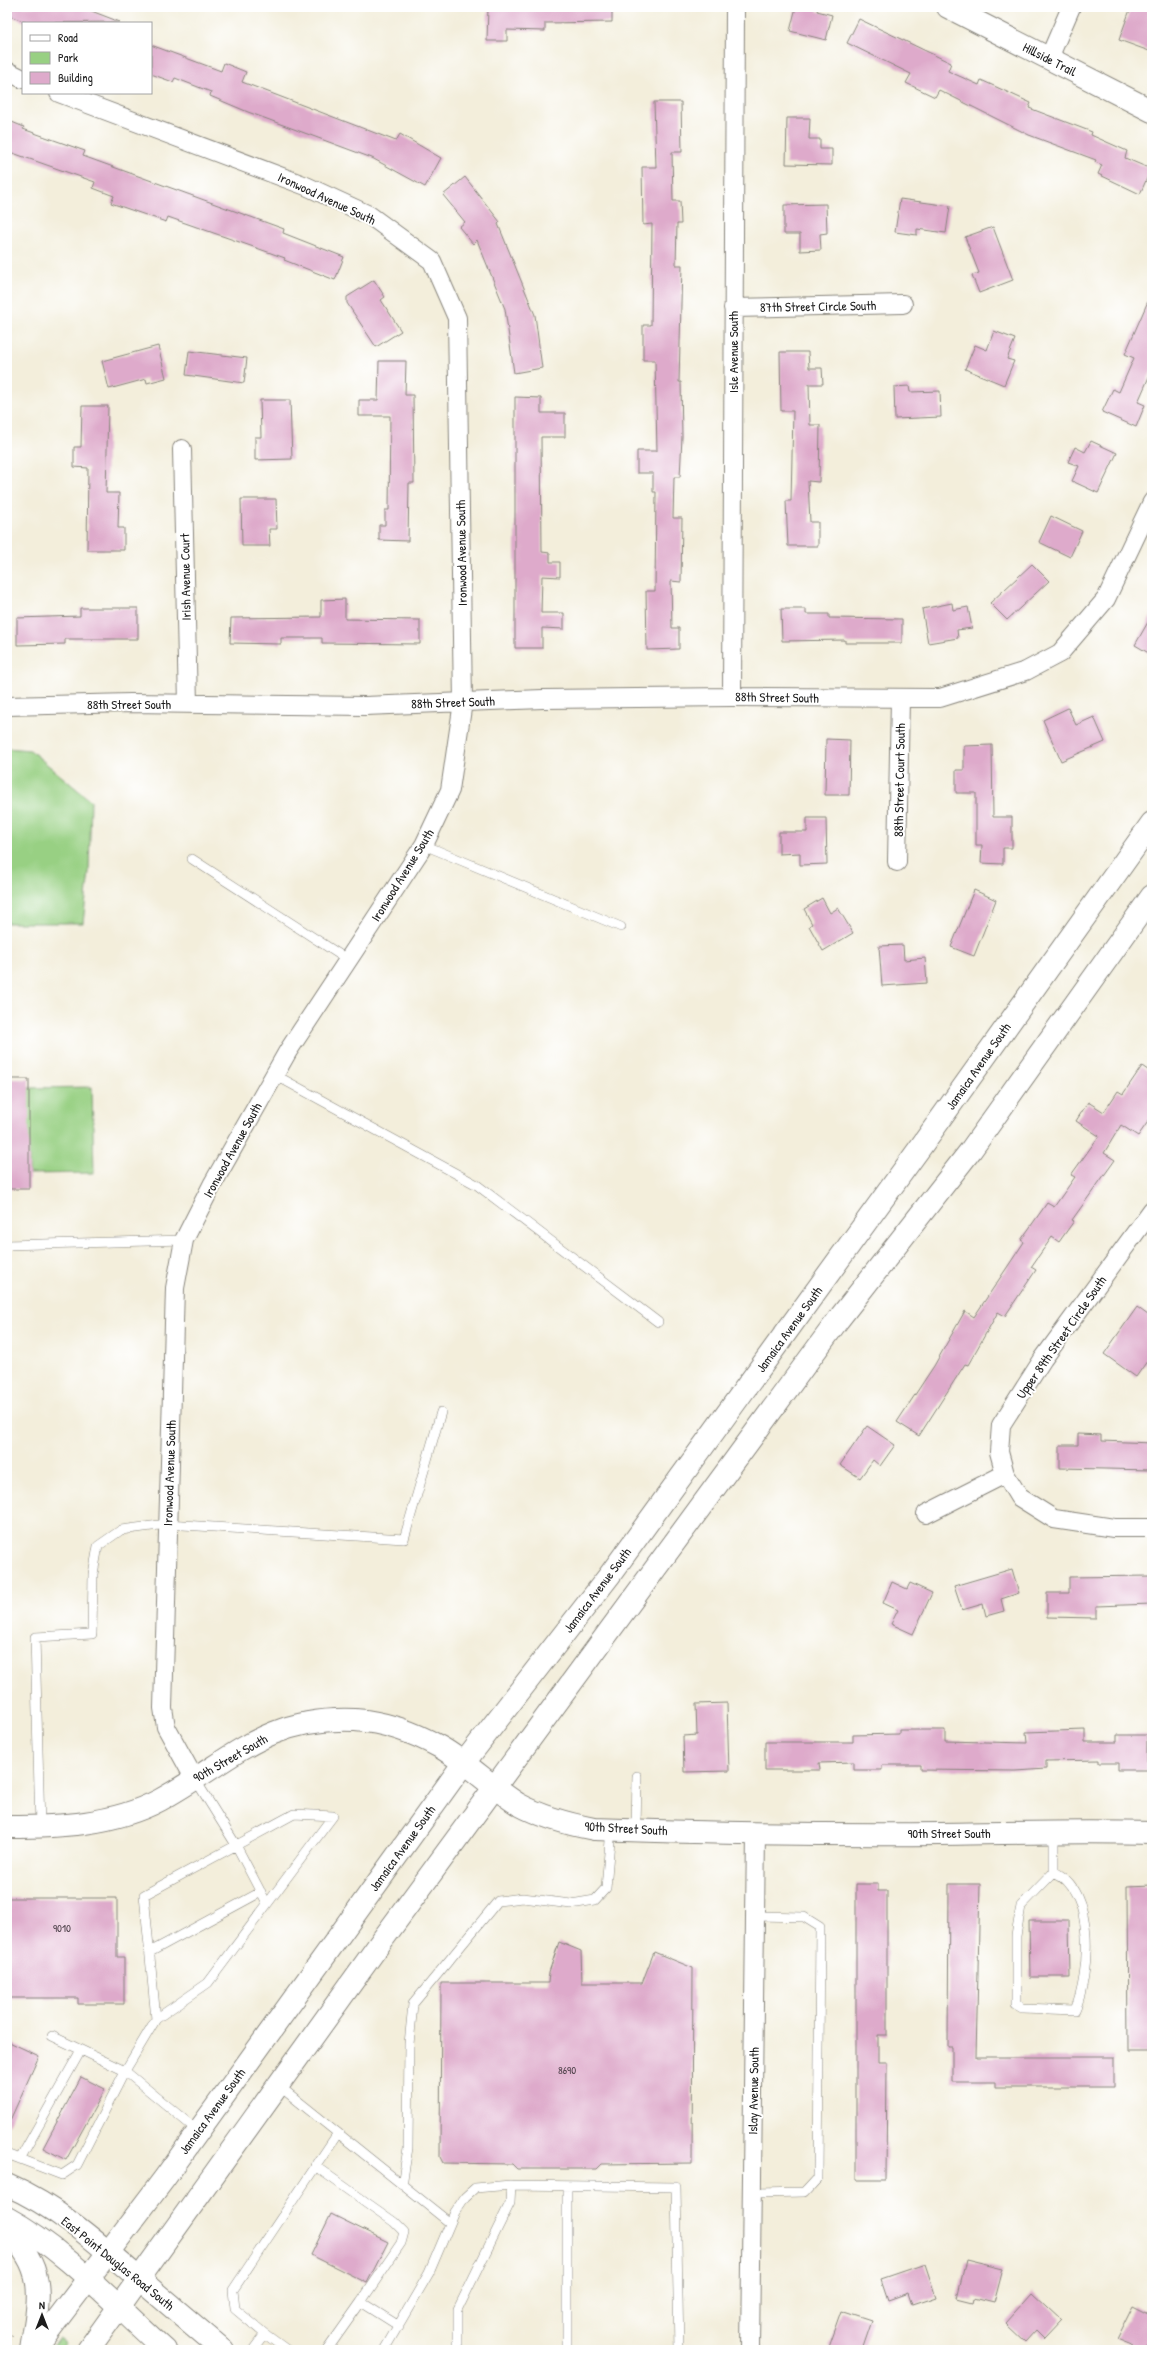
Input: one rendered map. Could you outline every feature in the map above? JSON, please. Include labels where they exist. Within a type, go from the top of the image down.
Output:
[{"type":"main road","name":"Hillside Trail","points":[[948,7],[1152,111]]},
{"type":"main road","name":"Jamaica Avenue South","points":[[32,2350],[109,2253],[463,1764],[614,1570],[918,1152],[1152,823]]},
{"type":"main road","points":[[88,2350],[277,2085],[834,1327],[970,1150],[1152,896]]},
{"type":"main road","name":"90th Street South","points":[[7,1828],[74,1826],[133,1811],[160,1800],[248,1744],[274,1732],[300,1724],[356,1720],[408,1732],[440,1747],[519,1804],[544,1816],[568,1824],[611,1829],[756,1832],[1152,1833]]},
{"type":"main road","name":"East Point Douglas Road South","points":[[7,2185],[22,2192],[53,2211],[109,2253],[223,2350]]},
{"type":"main road","points":[[7,2218],[39,2239],[88,2279],[165,2350]]},
{"type":"main road","points":[[7,2231],[27,2253],[36,2273],[38,2309],[32,2350]]},
{"type":"street","name":"Isle Avenue South","points":[[732,696],[735,7]]},
{"type":"street","points":[[1049,58],[1071,7]]},
{"type":"street","points":[[7,71],[22,78]]},
{"type":"street","name":"Ironwood Avenue South","points":[[62,94],[306,186],[369,215],[432,261],[457,318],[463,702],[450,790],[424,845],[348,960],[275,1075],[212,1185],[184,1240],[175,1288],[167,1524],[163,1708],[166,1727],[194,1778]]},
{"type":"street","name":"87th Street Circle South","points":[[733,308],[903,304]]},
{"type":"street","name":"Irish Avenue Court","points":[[182,449],[188,704]]},
{"type":"street","name":"88th Street South","points":[[7,706],[188,704],[365,706],[463,702],[732,696],[940,698],[993,683],[1026,671],[1060,653],[1106,599],[1152,502]]},
{"type":"street","name":"88th Street Court South","points":[[897,862],[900,698]]},
{"type":"street","name":"Upper 89th Street Circle South","points":[[1152,1210],[1043,1359],[1001,1425],[1000,1452],[1005,1474],[1019,1497],[1054,1519],[1114,1528],[1152,1528]]},
{"type":"street","points":[[926,1514],[1005,1474]]},
{"type":"street","name":"Islay Avenue South","points":[[750,2350],[756,1832]]},
{"type":"lane","points":[[424,845],[621,927]]},
{"type":"lane","points":[[192,859],[348,960]]},
{"type":"lane","points":[[275,1075],[477,1185],[658,1322]]},
{"type":"lane","points":[[7,1245],[184,1240]]},
{"type":"lane","points":[[40,1828],[35,1637],[92,1634],[93,1574],[98,1546],[121,1530],[167,1524],[404,1539],[440,1412]]},
{"type":"lane","points":[[636,1830],[637,1776]]},
{"type":"lane","points":[[194,1778],[236,1845],[267,1904]]},
{"type":"lane","points":[[7,2154],[62,2175],[77,2165],[125,2071],[156,2020],[208,1983],[333,1816],[294,1814],[144,1895],[156,2020]]},
{"type":"lane","points":[[402,2185],[408,2148],[409,2044],[413,2004],[498,1901],[523,1898],[571,1904],[595,1900],[606,1888],[611,1829]]},
{"type":"lane","points":[[1054,1832],[1054,1872],[1021,1906],[1016,1936],[1016,2004],[1023,2008],[1075,2010],[1082,1995],[1086,1960],[1084,1916],[1076,1894],[1062,1875],[1054,1872]]},
{"type":"lane","points":[[150,1952],[261,1892]]},
{"type":"lane","points":[[752,2193],[805,2192],[818,2178],[820,1927],[804,1917],[755,1916]]},
{"type":"lane","points":[[52,2036],[125,2071],[198,2131]]},
{"type":"lane","points":[[20,2159],[81,2050]]},
{"type":"lane","points":[[277,2085],[450,2223]]},
{"type":"lane","points":[[287,2350],[235,2309],[233,2290],[338,2133]]},
{"type":"lane","points":[[315,2166],[394,2222],[404,2232],[402,2242],[327,2350]]},
{"type":"lane","points":[[458,2350],[458,2309],[510,2203],[511,2185]]},
{"type":"lane","points":[[384,2350],[429,2273],[450,2223],[465,2197],[475,2188],[511,2185],[676,2187],[678,2350]]},
{"type":"lane","points":[[567,2186],[567,2350]]},
{"type":"lane","points":[[361,2302],[399,2326]]},
{"type":"lane","points":[[253,2350],[265,2334]]},
{"type":"green space","points":[[7,748],[30,750],[91,801],[89,872],[83,923],[7,923]]},
{"type":"green space","points":[[92,1087],[94,1173],[29,1174],[28,1088]]},
{"type":"green space","points":[[59,2338],[65,2343],[61,2350],[50,2350]]},
{"type":"building","points":[[7,7],[81,7],[120,22],[25,22],[7,15]]},
{"type":"building","points":[[488,7],[612,7],[612,22],[545,23],[545,31],[507,30],[507,41],[487,41]]},
{"type":"building","points":[[796,7],[818,7],[817,11],[832,15],[826,40],[790,31]]},
{"type":"building","points":[[1131,7],[1152,7],[1152,52],[1119,40]]},
{"type":"building","points":[[859,19],[951,63],[948,71],[979,85],[981,80],[1031,103],[1029,108],[1092,132],[1091,135],[1127,151],[1125,158],[1151,169],[1140,194],[1098,174],[1102,165],[1095,162],[1096,160],[1029,135],[939,90],[935,97],[906,83],[911,74],[847,43]]},
{"type":"building","points":[[152,45],[221,71],[224,63],[246,72],[242,82],[396,141],[400,134],[441,158],[425,187],[372,158],[248,112],[210,96],[211,92],[175,78],[173,82],[152,74]]},
{"type":"building","points":[[654,102],[681,102],[682,152],[672,152],[673,201],[680,201],[681,224],[677,224],[676,265],[682,265],[679,382],[681,382],[682,437],[680,477],[674,477],[673,518],[682,518],[681,582],[671,581],[672,628],[679,628],[679,649],[647,650],[646,591],[655,591],[656,492],[653,492],[653,473],[637,473],[637,451],[657,451],[655,360],[643,360],[643,325],[651,325],[652,224],[643,225],[642,167],[656,167]]},
{"type":"building","points":[[787,118],[810,118],[809,139],[820,139],[820,149],[832,149],[832,165],[786,164]]},
{"type":"building","points":[[7,120],[24,127],[23,129],[85,151],[83,156],[284,229],[283,233],[344,257],[335,280],[284,260],[285,258],[168,217],[166,222],[111,203],[114,196],[93,188],[95,182],[7,151]]},
{"type":"building","points":[[465,177],[500,222],[498,224],[535,315],[542,368],[514,373],[505,309],[477,240],[473,244],[459,227],[465,222],[443,195]]},
{"type":"building","points":[[900,199],[950,206],[946,233],[917,229],[917,235],[895,232]]},
{"type":"building","points":[[826,204],[827,233],[820,234],[821,250],[800,251],[800,234],[784,234],[784,205]]},
{"type":"building","points":[[993,227],[1013,280],[979,293],[972,275],[979,273],[965,237]]},
{"type":"building","points":[[374,280],[385,297],[381,300],[401,331],[376,347],[347,303],[347,297]]},
{"type":"building","points":[[1152,292],[1152,370],[1138,402],[1145,405],[1136,427],[1102,412],[1113,389],[1119,392],[1134,358],[1125,354]]},
{"type":"building","points":[[994,331],[1015,339],[1007,359],[1014,361],[1004,385],[965,369],[975,345],[987,350]]},
{"type":"building","points":[[158,346],[166,378],[147,383],[146,379],[109,389],[102,361]]},
{"type":"building","points":[[189,351],[247,358],[244,383],[186,375]]},
{"type":"building","points":[[780,352],[808,352],[809,368],[822,368],[823,384],[809,384],[810,425],[820,425],[819,482],[808,481],[810,522],[818,522],[818,546],[788,546],[786,501],[791,501],[793,411],[781,411]]},
{"type":"building","points":[[379,361],[406,361],[405,395],[413,395],[414,483],[409,483],[408,541],[379,540],[379,525],[385,525],[385,510],[389,510],[390,416],[359,416],[359,400],[378,400]]},
{"type":"building","points":[[909,386],[910,392],[940,391],[941,417],[895,419],[894,387]]},
{"type":"building","points":[[515,397],[541,398],[541,413],[565,413],[565,437],[541,437],[542,552],[550,553],[550,562],[560,562],[560,577],[542,576],[541,613],[564,613],[564,629],[542,628],[542,648],[515,648]]},
{"type":"building","points":[[260,400],[290,400],[292,459],[255,460],[255,437],[261,437]]},
{"type":"building","points":[[82,406],[108,406],[106,493],[119,493],[118,528],[124,528],[124,550],[87,550],[88,468],[74,467],[74,447],[81,447]]},
{"type":"building","points":[[1091,441],[1117,453],[1098,493],[1072,481],[1079,466],[1068,462],[1075,447],[1085,452]]},
{"type":"building","points":[[241,499],[276,499],[277,529],[269,529],[270,546],[242,546]]},
{"type":"building","points":[[1051,516],[1082,531],[1070,557],[1039,542]]},
{"type":"building","points":[[1032,564],[1049,581],[1007,620],[990,603]]},
{"type":"building","points":[[345,599],[345,619],[420,620],[420,644],[322,643],[322,638],[281,638],[281,644],[230,643],[231,618],[321,617],[321,600]]},
{"type":"building","points":[[952,603],[953,610],[968,607],[972,628],[957,630],[958,638],[928,643],[922,609]]},
{"type":"building","points":[[80,608],[138,608],[138,639],[65,639],[65,644],[17,645],[17,618],[80,616]]},
{"type":"building","points":[[781,609],[806,609],[806,614],[829,614],[829,618],[902,619],[902,643],[845,643],[845,640],[782,641]]},
{"type":"building","points":[[1152,615],[1152,655],[1135,645]]},
{"type":"building","points":[[1068,708],[1076,725],[1094,717],[1105,742],[1061,761],[1043,720]]},
{"type":"building","points":[[826,739],[850,740],[849,795],[825,795]]},
{"type":"building","points":[[992,745],[993,817],[1012,817],[1012,848],[1003,848],[1003,864],[981,863],[982,845],[976,845],[976,793],[956,793],[956,770],[964,770],[964,746]]},
{"type":"building","points":[[807,818],[826,818],[827,864],[800,865],[800,853],[779,854],[779,832],[807,832]]},
{"type":"building","points":[[974,890],[996,900],[974,956],[951,947]]},
{"type":"building","points":[[822,898],[830,913],[838,908],[853,933],[823,951],[809,926],[812,924],[804,909]]},
{"type":"building","points":[[903,945],[904,960],[925,958],[927,983],[882,986],[879,946]]},
{"type":"building","points":[[1142,1066],[1152,1073],[1152,1116],[1138,1136],[1121,1125],[1104,1153],[1115,1160],[1072,1220],[1074,1221],[1059,1242],[1052,1237],[1031,1267],[1036,1270],[1005,1316],[998,1312],[968,1365],[965,1364],[919,1436],[897,1422],[934,1366],[965,1311],[974,1317],[1024,1242],[1021,1240],[1047,1203],[1054,1207],[1075,1177],[1071,1175],[1099,1136],[1076,1121],[1088,1102],[1104,1112],[1118,1091],[1123,1094]]},
{"type":"building","points":[[7,1079],[29,1079],[29,1189],[7,1189]]},
{"type":"building","points":[[1137,1307],[1152,1318],[1152,1354],[1136,1377],[1104,1354]]},
{"type":"building","points":[[867,1426],[895,1445],[880,1466],[873,1460],[860,1478],[840,1465]]},
{"type":"building","points":[[1078,1434],[1101,1435],[1101,1441],[1152,1443],[1152,1470],[1060,1468],[1060,1445],[1078,1445]]},
{"type":"building","points":[[1012,1569],[1019,1593],[1001,1599],[1004,1611],[986,1616],[983,1604],[962,1610],[954,1586]]},
{"type":"building","points":[[1152,1576],[1152,1604],[1096,1606],[1096,1618],[1047,1617],[1047,1593],[1069,1593],[1069,1577]]},
{"type":"building","points":[[892,1582],[907,1589],[910,1583],[932,1593],[913,1634],[891,1624],[898,1610],[883,1603]]},
{"type":"building","points":[[727,1703],[729,1771],[684,1772],[683,1736],[697,1735],[696,1704]]},
{"type":"building","points":[[899,1730],[945,1730],[945,1741],[1027,1743],[1026,1732],[1085,1730],[1085,1742],[1117,1742],[1117,1735],[1147,1735],[1147,1770],[1118,1770],[1118,1763],[1099,1763],[1099,1760],[1046,1761],[1046,1769],[1015,1771],[921,1770],[921,1765],[882,1765],[882,1770],[854,1770],[854,1762],[819,1763],[820,1770],[765,1770],[765,1742],[853,1742],[853,1735],[899,1734]]},
{"type":"building","points":[[856,1884],[878,1884],[878,1891],[887,1891],[887,2035],[878,2035],[878,2063],[887,2063],[886,2180],[856,2180]]},
{"type":"building","points":[[949,1884],[980,1884],[976,2057],[1114,2057],[1114,2087],[995,2087],[995,2082],[952,2082],[952,2047],[948,2047]]},
{"type":"building","points":[[1152,1885],[1151,2052],[1128,2052],[1127,1886]]},
{"type":"building","points":[[7,1898],[117,1898],[117,1957],[124,1957],[124,2004],[78,2004],[78,1998],[7,1998]]},
{"type":"building","points":[[1029,1921],[1069,1921],[1070,1977],[1030,1977]]},
{"type":"building","points":[[559,1942],[581,1951],[582,1983],[642,1983],[654,1952],[693,1968],[692,2163],[601,2164],[596,2169],[517,2169],[512,2164],[443,2163],[440,2157],[441,1983],[548,1983],[549,1972]]},
{"type":"building","points":[[7,2041],[39,2056],[7,2127]]},
{"type":"building","points":[[81,2077],[105,2089],[66,2160],[43,2148]]},
{"type":"building","points":[[331,2214],[388,2242],[367,2283],[311,2255]]},
{"type":"building","points":[[966,2260],[1003,2269],[994,2303],[974,2298],[973,2302],[957,2298]]},
{"type":"building","points":[[925,2264],[936,2297],[912,2305],[908,2293],[888,2300],[881,2279]]},
{"type":"building","points":[[1033,2292],[1062,2319],[1044,2338],[1036,2330],[1026,2341],[1006,2322]]},
{"type":"building","points":[[1134,2305],[1152,2314],[1152,2333],[1144,2350],[1117,2339]]},
{"type":"building","points":[[841,2311],[872,2321],[862,2350],[839,2350],[828,2347]]}]
